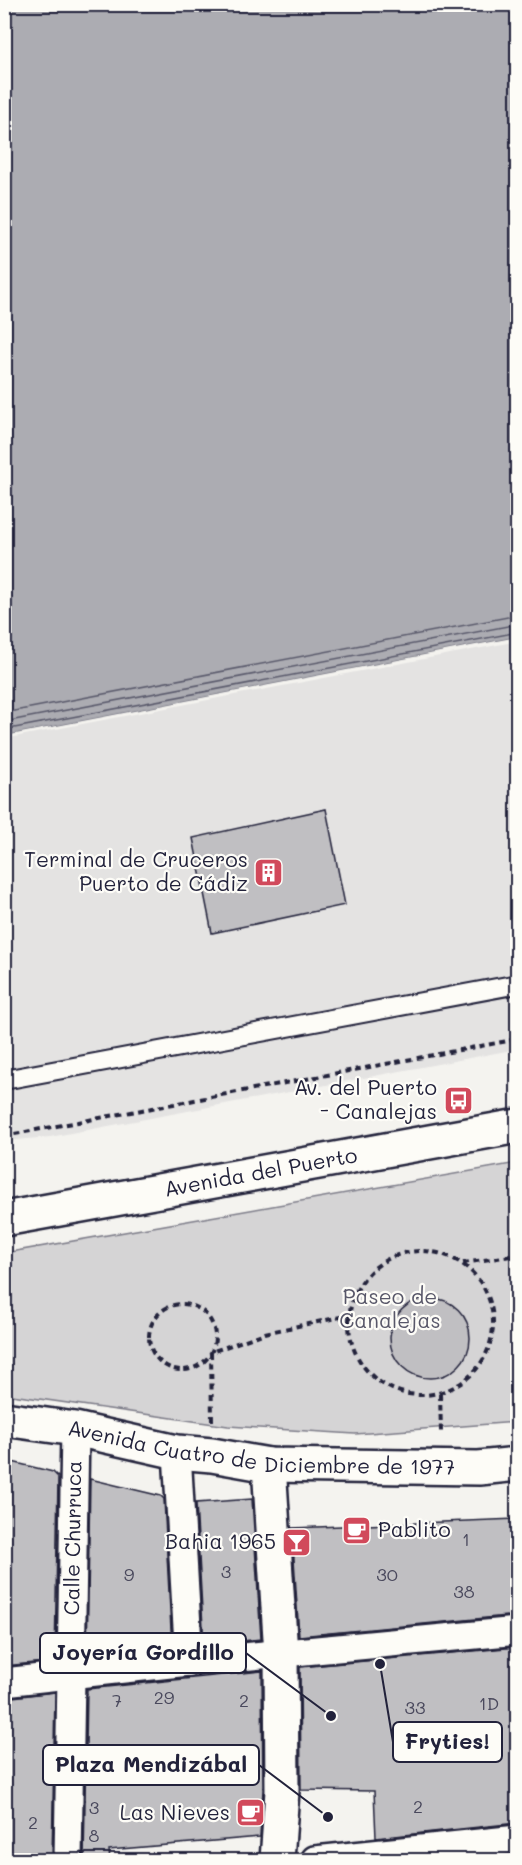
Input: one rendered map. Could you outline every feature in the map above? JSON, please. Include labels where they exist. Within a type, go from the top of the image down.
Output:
[{"type":"street","name":"Avenida del Puerto","points":[[4,1219],[518,1126]]},
{"type":"street","name":"Avenida Cuatro de Diciembre de 1977","points":[[4,1419],[75,1429],[177,1452],[212,1455],[269,1465],[479,1468],[518,1464]]},
{"type":"street","name":"Calle Churruca","points":[[68,1860],[75,1429]]},
{"type":"street","points":[[177,1452],[189,1662]]},
{"type":"street","points":[[269,1465],[281,1654],[282,1791],[277,1860]]},
{"type":"street","points":[[4,1682],[518,1631]]},
{"type":"street","points":[[315,1860],[518,1839]]},
{"type":"lane","points":[[4,1080],[518,984]]},
{"type":"path","points":[[4,1136],[518,1040]]},
{"type":"path","points":[[420,1250],[442,1253],[463,1263],[483,1286],[490,1300],[494,1323],[490,1347],[479,1368],[462,1384],[440,1394],[418,1396],[396,1392],[376,1381],[361,1365],[352,1345],[350,1315],[352,1300],[362,1281],[378,1265],[398,1254],[420,1250]]},
{"type":"path","points":[[463,1263],[518,1255]]},
{"type":"path","points":[[213,1424],[211,1352],[215,1334],[212,1323],[197,1307],[186,1304],[165,1309],[157,1316],[149,1336],[156,1356],[163,1364],[173,1369],[183,1370],[194,1368],[211,1352],[265,1333],[350,1315]]},
{"type":"shaded area","points":[[517,637],[517,1049],[50,1137],[5,1141],[5,736]]},
{"type":"green space","name":"Paseo de Canalejas","points":[[517,1163],[517,1422],[355,1434],[228,1426],[5,1394],[5,1253]]},
{"type":"water","points":[[5,5],[517,5],[517,637],[5,736]]},
{"type":"pier","points":[[517,637],[518,641],[4,739],[5,736]]},
{"type":"building","name":"Terminal de Cruceros Puerto de Cádiz","points":[[326,809],[345,905],[212,933],[193,838]]},
{"type":"building","points":[[422,1298],[438,1298],[459,1309],[470,1330],[470,1346],[459,1367],[438,1378],[422,1378],[408,1372],[396,1360],[390,1346],[390,1330],[396,1316],[408,1304]]},
{"type":"building","points":[[4,1460],[53,1472],[58,1477],[55,1661],[4,1666]]},
{"type":"building","points":[[90,1479],[161,1496],[164,1499],[172,1648],[87,1657]]},
{"type":"building","points":[[252,1499],[261,1639],[204,1645],[196,1503]]},
{"type":"building","points":[[518,1519],[518,1615],[299,1636],[292,1528]]},
{"type":"building","points":[[518,1647],[518,1823],[376,1838],[374,1791],[301,1790],[300,1667]]},
{"type":"building","points":[[262,1671],[263,1790],[260,1837],[109,1850],[110,1860],[84,1860],[87,1689]]},
{"type":"building","points":[[55,1692],[52,1860],[4,1860],[4,1698]]},
{"type":"place","name":"Terminal de Cruceros Puerto de Cádiz","points":[[269,872]]},
{"type":"place","name":"Av. del Puerto - Canalejas","points":[[458,1100]]},
{"type":"place","name":"Pablito","points":[[357,1530]]},
{"type":"place","name":"Bahia 1965","points":[[297,1542]]},
{"type":"place","name":"Fryties!","points":[[380,1664]]},
{"type":"place","name":"Joyería Gordillo","points":[[331,1716]]},
{"type":"place","name":"Las Nieves","points":[[251,1813]]},
{"type":"place","name":"Plaza Mendizábal","points":[[328,1817]]}]
